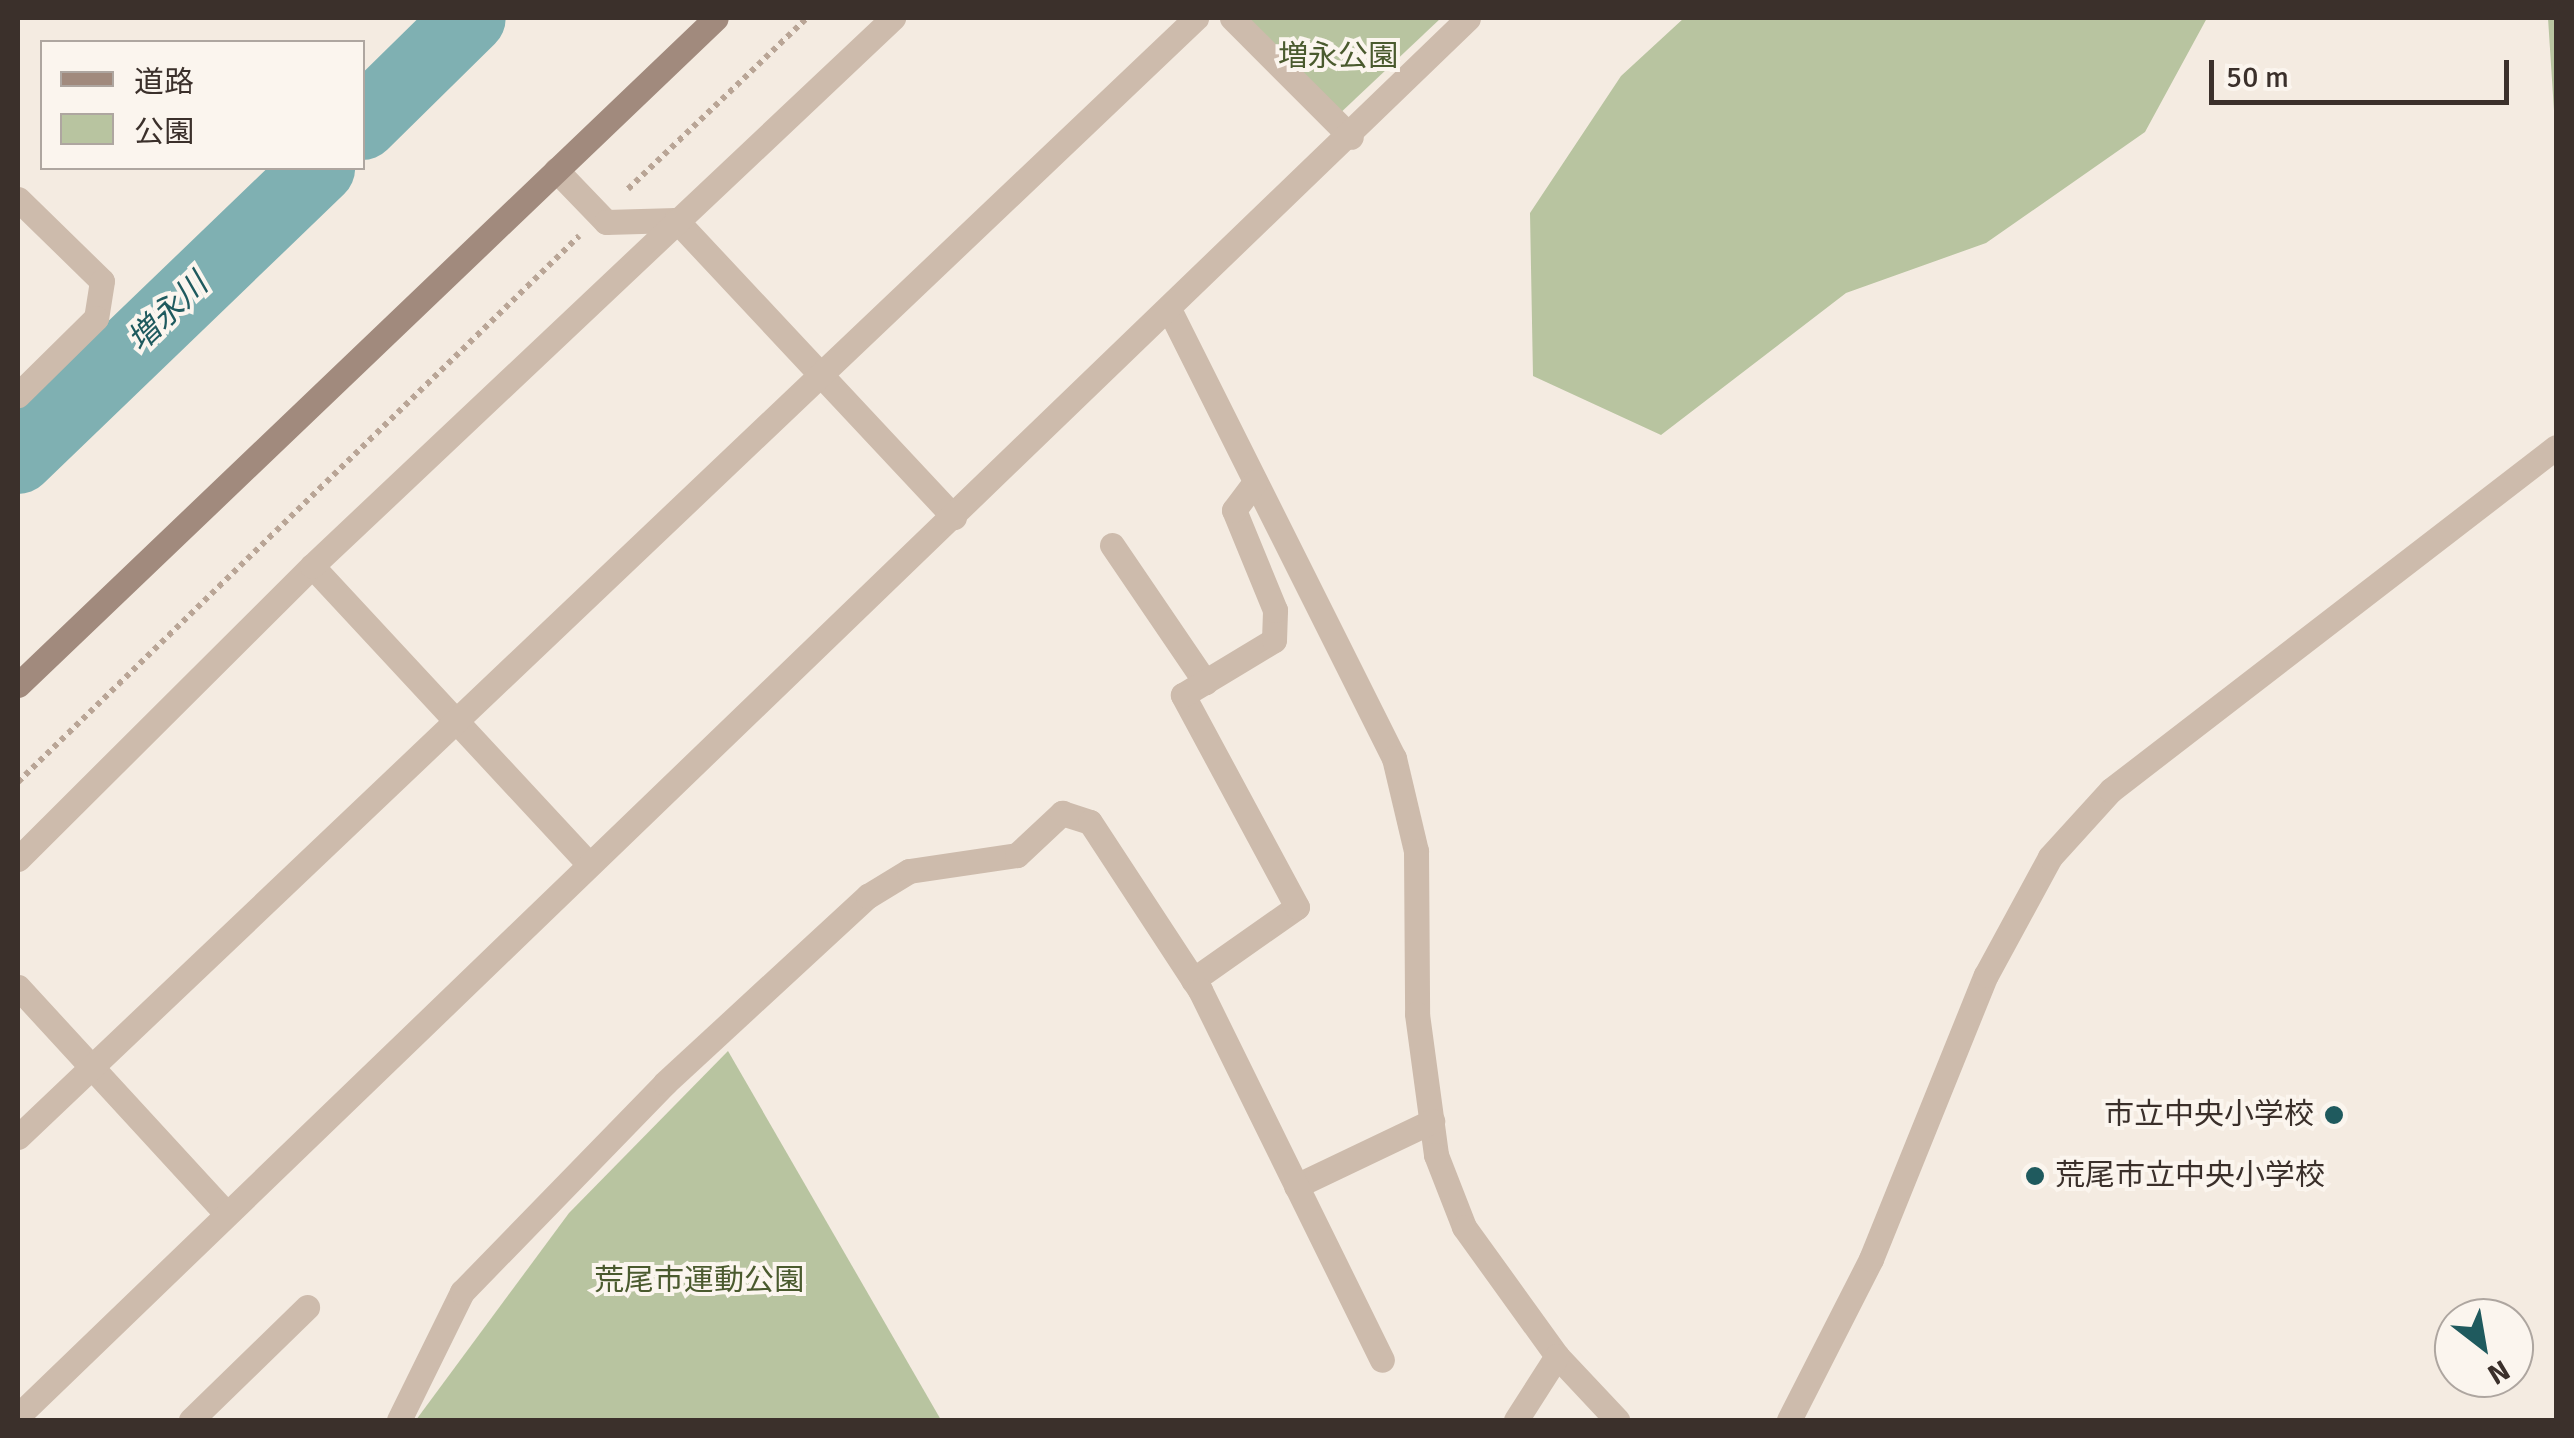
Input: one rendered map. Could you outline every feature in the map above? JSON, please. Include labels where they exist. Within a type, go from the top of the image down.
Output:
[{"type":"street","points":[[18,685],[716,18]]},
{"type":"street","points":[[18,859],[312,566],[893,18]]},
{"type":"street","points":[[18,1137],[1196,18]]},
{"type":"street","points":[[1232,18],[1350,136]]},
{"type":"street","points":[[18,1416],[588,863],[1171,313],[1468,18]]},
{"type":"street","points":[[556,170],[600,216],[676,220],[815,378],[954,518]]},
{"type":"street","points":[[18,199],[102,282],[96,318],[18,395]]},
{"type":"street","points":[[1171,313],[1394,758],[1416,851],[1417,1014],[1432,1121],[1464,1227],[1557,1356],[1617,1420]]},
{"type":"street","points":[[1790,1420],[1871,1259],[1986,975],[2050,857],[2111,790],[2556,447]]},
{"type":"street","points":[[1193,980],[1297,907],[1183,695],[1274,640],[1275,610],[1234,510],[1256,482]]},
{"type":"street","points":[[1112,545],[1204,682]]},
{"type":"street","points":[[312,566],[459,718],[588,863]]},
{"type":"street","points":[[400,1420],[462,1292],[665,1084],[868,896],[909,871],[1017,855],[1062,813],[1090,822],[1193,980],[1382,1360]]},
{"type":"street","points":[[18,987],[225,1212]]},
{"type":"street","points":[[1296,1186],[1432,1121]]},
{"type":"street","points":[[190,1420],[307,1307]]},
{"type":"street","points":[[1516,1420],[1557,1356]]},
{"type":"path","points":[[18,782],[807,18]]},
{"type":"green space","name":"増永公園","points":[[1249,18],[1441,18],[1336,117]]},
{"type":"green space","points":[[1684,18],[2207,18],[2145,132],[1986,243],[1846,293],[1661,435],[1533,376],[1530,213],[1621,76]]},
{"type":"green space","points":[[2548,18],[2556,18],[2556,142]]},
{"type":"green space","name":"荒尾市運動公園","points":[[728,1051],[941,1420],[416,1420],[569,1213]]},
{"type":"waterway","name":"増永川","points":[[365,121],[470,18]]},
{"type":"waterway","name":"増永川","points":[[18,458],[317,170]]},
{"type":"place","name":"市立中央小学校","points":[[2334,1115]]},
{"type":"place","name":"荒尾市立中央小学校","points":[[2035,1176]]}]
